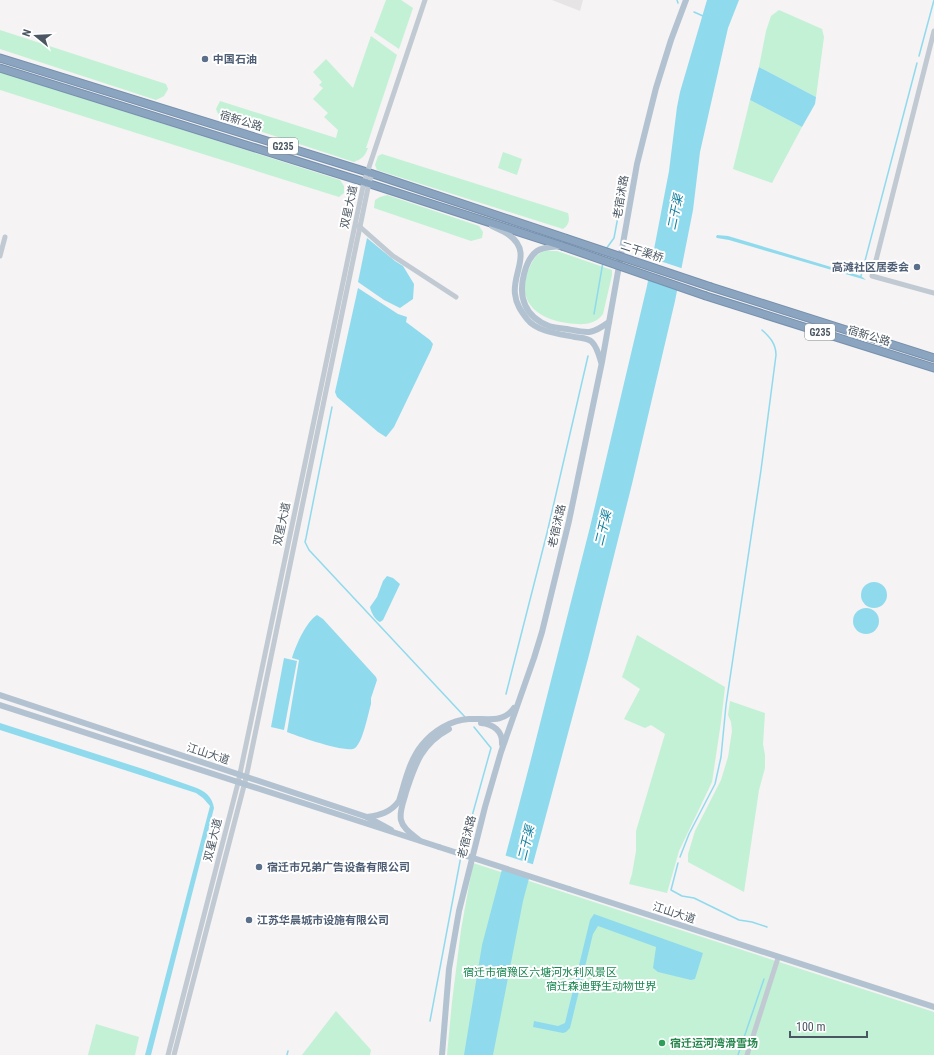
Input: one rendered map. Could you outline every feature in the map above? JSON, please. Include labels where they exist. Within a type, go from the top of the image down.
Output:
[{"type":"highway","name":"宿新公路","points":[[0,58],[370,173],[565,238]]},
{"type":"highway","name":"宿新公路","points":[[0,68],[366,182],[562,246]]},
{"type":"highway","name":"二干渠桥","points":[[565,238],[712,286]]},
{"type":"highway","name":"二干渠桥","points":[[562,246],[706,296]]},
{"type":"highway","name":"宿新公路","points":[[712,286],[934,358]]},
{"type":"highway","name":"宿新公路","points":[[706,296],[934,368]]},
{"type":"main road","name":"老宿沭路","points":[[442,1055],[449,969],[459,911],[475,842],[501,752],[513,716],[523,693],[542,632],[569,521],[602,362],[637,164],[656,88],[686,0]]},
{"type":"main road","points":[[482,221],[510,235],[519,246],[521,254],[515,286],[515,295],[520,309],[529,321],[539,327],[556,333],[587,339],[593,343],[602,362]]},
{"type":"main road","points":[[562,246],[540,250],[536,252],[529,260],[524,272],[521,286],[522,298],[528,311],[537,320],[549,326],[584,333],[594,332],[609,322]]},
{"type":"main road","points":[[367,817],[390,811],[399,801],[412,762],[422,745],[433,733],[457,721],[469,719],[498,719],[506,716],[511,713],[523,693]]},
{"type":"main road","name":"江山大道","points":[[0,695],[367,817],[407,838]]},
{"type":"main road","name":"江山大道","points":[[0,705],[934,1008]]},
{"type":"main road","points":[[422,843],[407,830],[403,825],[401,818],[403,804],[416,762],[437,737],[458,725],[469,723],[488,724],[503,722],[513,716]]},
{"type":"main road","points":[[488,724],[495,727],[502,738],[501,752]]},
{"type":"street","name":"双星大道","points":[[168,1055],[241,784],[246,778],[366,182],[425,0]]},
{"type":"street","points":[[934,31],[872,276],[934,293]]},
{"type":"street","name":"双星大道","points":[[174,1055],[241,784],[240,775],[358,225]]},
{"type":"street","points":[[358,225],[393,256],[456,297]]},
{"type":"street","points":[[0,256],[5,237]]},
{"type":"street","points":[[747,1055],[778,958]]},
{"type":"shaded area","points":[[552,0],[583,0],[580,11]]},
{"type":"green space","points":[[386,0],[401,0],[413,8],[399,49],[374,32]]},
{"type":"green space","points":[[779,10],[822,29],[824,37],[816,97],[759,67],[766,31],[771,16]]},
{"type":"green space","points":[[0,30],[166,84],[168,89],[164,96],[156,100],[0,49]]},
{"type":"green space","points":[[371,36],[397,55],[366,148],[368,148],[363,157],[359,160],[354,162],[226,120],[219,116],[216,109],[220,101],[336,138],[338,130],[324,117],[328,113],[313,99],[323,88],[319,85],[322,82],[313,72],[326,59],[353,88]]},
{"type":"green space","points":[[0,72],[340,180],[344,186],[344,193],[339,197],[0,90]]},
{"type":"green space","points":[[750,100],[802,127],[772,183],[733,169]]},
{"type":"green space","points":[[503,152],[522,159],[517,175],[498,168]]},
{"type":"green space","points":[[382,154],[568,213],[569,218],[567,226],[563,229],[377,170],[375,165],[378,156]]},
{"type":"green space","points":[[387,195],[479,226],[483,232],[482,238],[471,241],[374,208],[375,200]]},
{"type":"green space","points":[[545,251],[557,251],[612,270],[603,314],[596,321],[587,324],[577,324],[557,321],[547,318],[532,307],[527,300],[525,282],[528,271],[534,259]]},
{"type":"green space","points":[[637,635],[725,687],[712,782],[679,851],[667,893],[629,884],[636,851],[636,831],[665,734],[651,725],[645,728],[624,719],[640,689],[622,677]]},
{"type":"green space","points":[[730,701],[765,713],[763,744],[765,768],[759,790],[744,892],[688,862],[688,854],[695,831],[721,780],[728,757],[732,731],[731,722],[728,715]]},
{"type":"green space","name":"宿迁市宿豫区六塘河水利风景区","points":[[473,863],[934,1012],[934,1055],[447,1055],[461,930]]},
{"type":"green space","points":[[336,1011],[371,1050],[370,1055],[302,1055]]},
{"type":"green space","points":[[96,1024],[139,1037],[135,1055],[88,1055]]},
{"type":"water","name":"二干渠","points":[[707,0],[739,0],[728,28],[700,152],[693,210],[675,301],[632,484],[589,655],[523,901],[493,1055],[464,1055],[482,945],[590,527],[647,286],[669,171],[680,92]]},
{"type":"water","points":[[759,67],[816,97],[815,104],[802,127],[750,100]]},
{"type":"water","points":[[717,235],[728,236],[861,276],[866,280],[729,240],[717,238]]},
{"type":"water","points":[[367,238],[403,266],[414,284],[413,299],[400,308],[384,300],[358,282]]},
{"type":"water","points":[[358,288],[398,314],[407,317],[406,322],[430,340],[433,344],[394,427],[386,437],[337,397],[335,392]]},
{"type":"water","points":[[387,576],[393,578],[400,584],[383,620],[380,622],[376,620],[370,607],[377,597],[383,581]]},
{"type":"water","points":[[874,582],[883,586],[887,595],[883,604],[874,608],[865,604],[861,595],[865,586]]},
{"type":"water","points":[[866,608],[875,612],[879,621],[875,630],[866,634],[857,630],[853,621],[857,612]]},
{"type":"water","points":[[317,615],[323,619],[376,677],[377,680],[371,698],[371,704],[363,734],[355,748],[343,749],[333,747],[287,732],[299,660],[292,658],[305,628]]},
{"type":"water","points":[[284,658],[297,661],[284,730],[271,727]]},
{"type":"water","points":[[0,723],[194,787],[205,792],[212,800],[214,808],[151,1055],[145,1055],[210,806],[196,793],[0,730]]},
{"type":"water","points":[[594,914],[703,953],[695,979],[691,980],[658,972],[653,968],[656,947],[598,926],[593,934],[570,1028],[563,1033],[533,1027],[534,1021],[558,1026],[565,1023],[590,920]]},
{"type":"pier","points":[[651,258],[684,269],[680,289],[647,278]]},
{"type":"pier","points":[[504,855],[535,865],[531,879],[500,869]]},
{"type":"waterway","points":[[919,56],[934,0]]},
{"type":"waterway","points":[[694,12],[703,16]]},
{"type":"waterway","points":[[861,276],[917,63]]},
{"type":"waterway","points":[[606,249],[614,238],[620,206]]},
{"type":"waterway","points":[[594,314],[603,262]]},
{"type":"waterway","points":[[680,857],[689,834],[715,784],[721,757],[726,705],[761,470],[776,355],[775,347],[772,341],[762,330]]},
{"type":"waterway","points":[[506,694],[547,533],[588,356]]},
{"type":"waterway","points":[[332,407],[305,542],[309,550],[465,717]]},
{"type":"waterway","points":[[462,852],[491,748],[474,727]]},
{"type":"waterway","points":[[430,1021],[461,856]]},
{"type":"waterway","points":[[678,863],[671,890],[682,896],[694,898],[739,920],[752,922],[767,927]]},
{"type":"waterway","points":[[738,1055],[764,979]]},
{"type":"waterway","points":[[287,1055],[288,1051]]},
{"type":"place","name":"中国石油","points":[[205,59]]},
{"type":"place","name":"高滩社区居委会","points":[[917,267]]},
{"type":"place","name":"宿迁市兄弟广告设备有限公司","points":[[259,867]]},
{"type":"place","name":"江苏华晨城市设施有限公司","points":[[249,920]]},
{"type":"place","name":"宿迁运河湾滑雪场","points":[[662,1043]]},
{"type":"park label","name":"宿迁森迪野生动物世界","points":[[601,986]]}]
